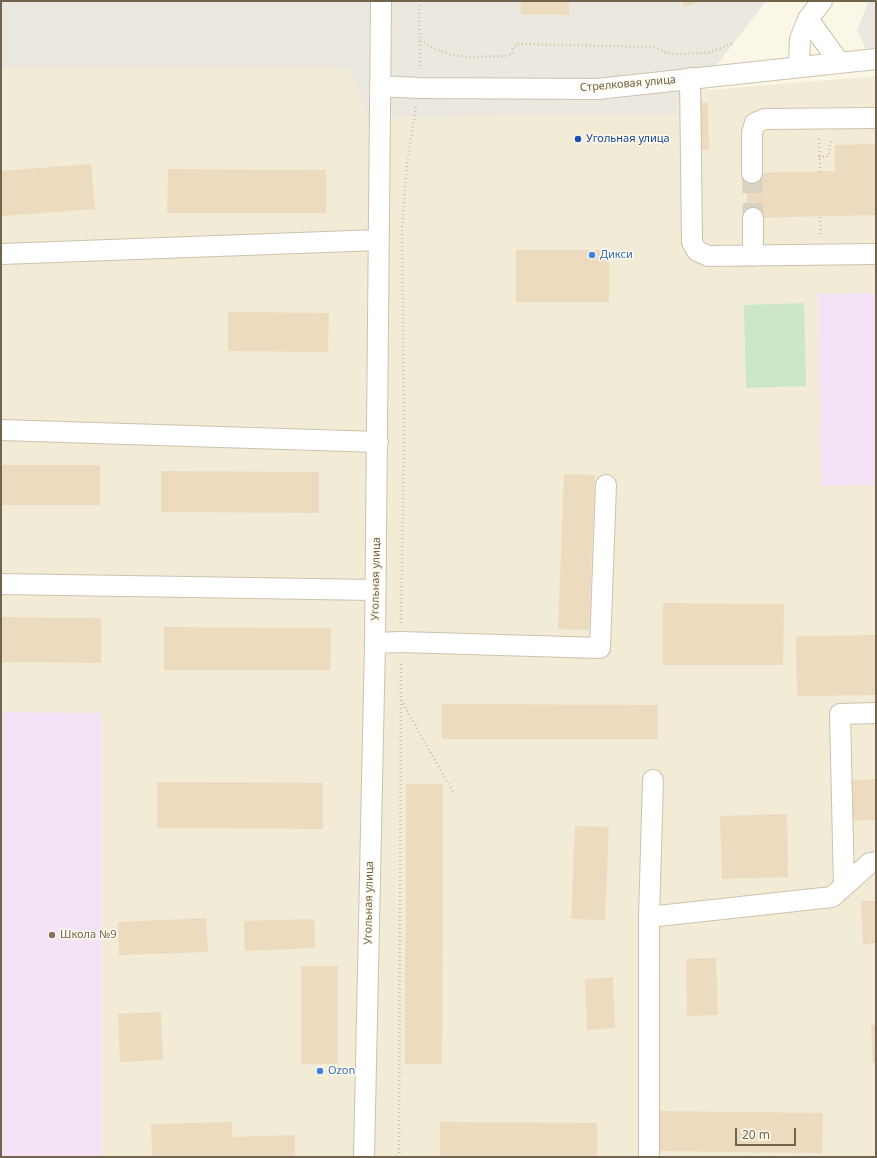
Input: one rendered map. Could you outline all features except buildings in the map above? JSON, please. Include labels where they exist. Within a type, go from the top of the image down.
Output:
[{"type":"street","name":"Угольная улица","points":[[364,1157],[378,442],[381,1]]},
{"type":"street","points":[[799,66],[800,39],[808,19],[822,1]]},
{"type":"street","points":[[808,19],[840,62]]},
{"type":"street","name":"Стрелковая улица","points":[[380,86],[419,88],[597,89],[876,58]]},
{"type":"street","points":[[690,78],[692,242],[697,251],[708,256],[876,254]]},
{"type":"street","points":[[752,173],[752,133],[755,123],[765,119],[876,118]]},
{"type":"street","points":[[753,218],[754,256]]},
{"type":"street","points":[[1,254],[380,240]]},
{"type":"street","points":[[1,430],[378,442]]},
{"type":"street","points":[[375,643],[401,642],[600,648],[606,485]]},
{"type":"street","points":[[1,584],[375,590]]},
{"type":"street","points":[[844,886],[840,714],[876,713]]},
{"type":"street","points":[[649,1157],[649,917],[653,780]]},
{"type":"street","points":[[649,917],[832,897],[870,863],[876,862]]},
{"type":"path","points":[[400,1157],[400,700],[404,436],[402,229],[407,163],[419,88],[421,61],[420,1]]},
{"type":"path","points":[[421,39],[433,48],[449,54],[467,57],[507,56],[512,54],[513,47],[518,44],[654,47],[667,53],[676,54],[708,53],[732,44]]},
{"type":"path","points":[[819,136],[820,172]]},
{"type":"path","points":[[820,157],[829,156],[830,144],[836,137]]},
{"type":"path","points":[[400,700],[453,792]]},
{"type":"shaded area","points":[[1,1],[766,1],[720,61],[679,100],[678,115],[367,118],[350,69],[1,69]]},
{"type":"shaded area","points":[[869,1],[876,1],[876,48],[866,49],[857,30]]},
{"type":"shaded area","points":[[1,69],[350,69],[367,118],[678,115],[679,100],[692,87],[709,90],[876,76],[876,1157],[1,1157]]},
{"type":"shaded area","points":[[876,293],[876,485],[821,486],[818,294]]},
{"type":"shaded area","name":"Школа №9","points":[[1,712],[102,713],[102,1157],[1,1157]]},
{"type":"green space","points":[[804,303],[806,386],[746,388],[744,305]]},
{"type":"tunnel","points":[[752,173],[753,218]]},
{"type":"place","name":"Угольная улица","points":[[578,139]]},
{"type":"place","name":"Дикси","points":[[592,255]]},
{"type":"place","name":"Школа №9","points":[[52,935]]},
{"type":"place","name":"Ozon","points":[[320,1071]]}]
